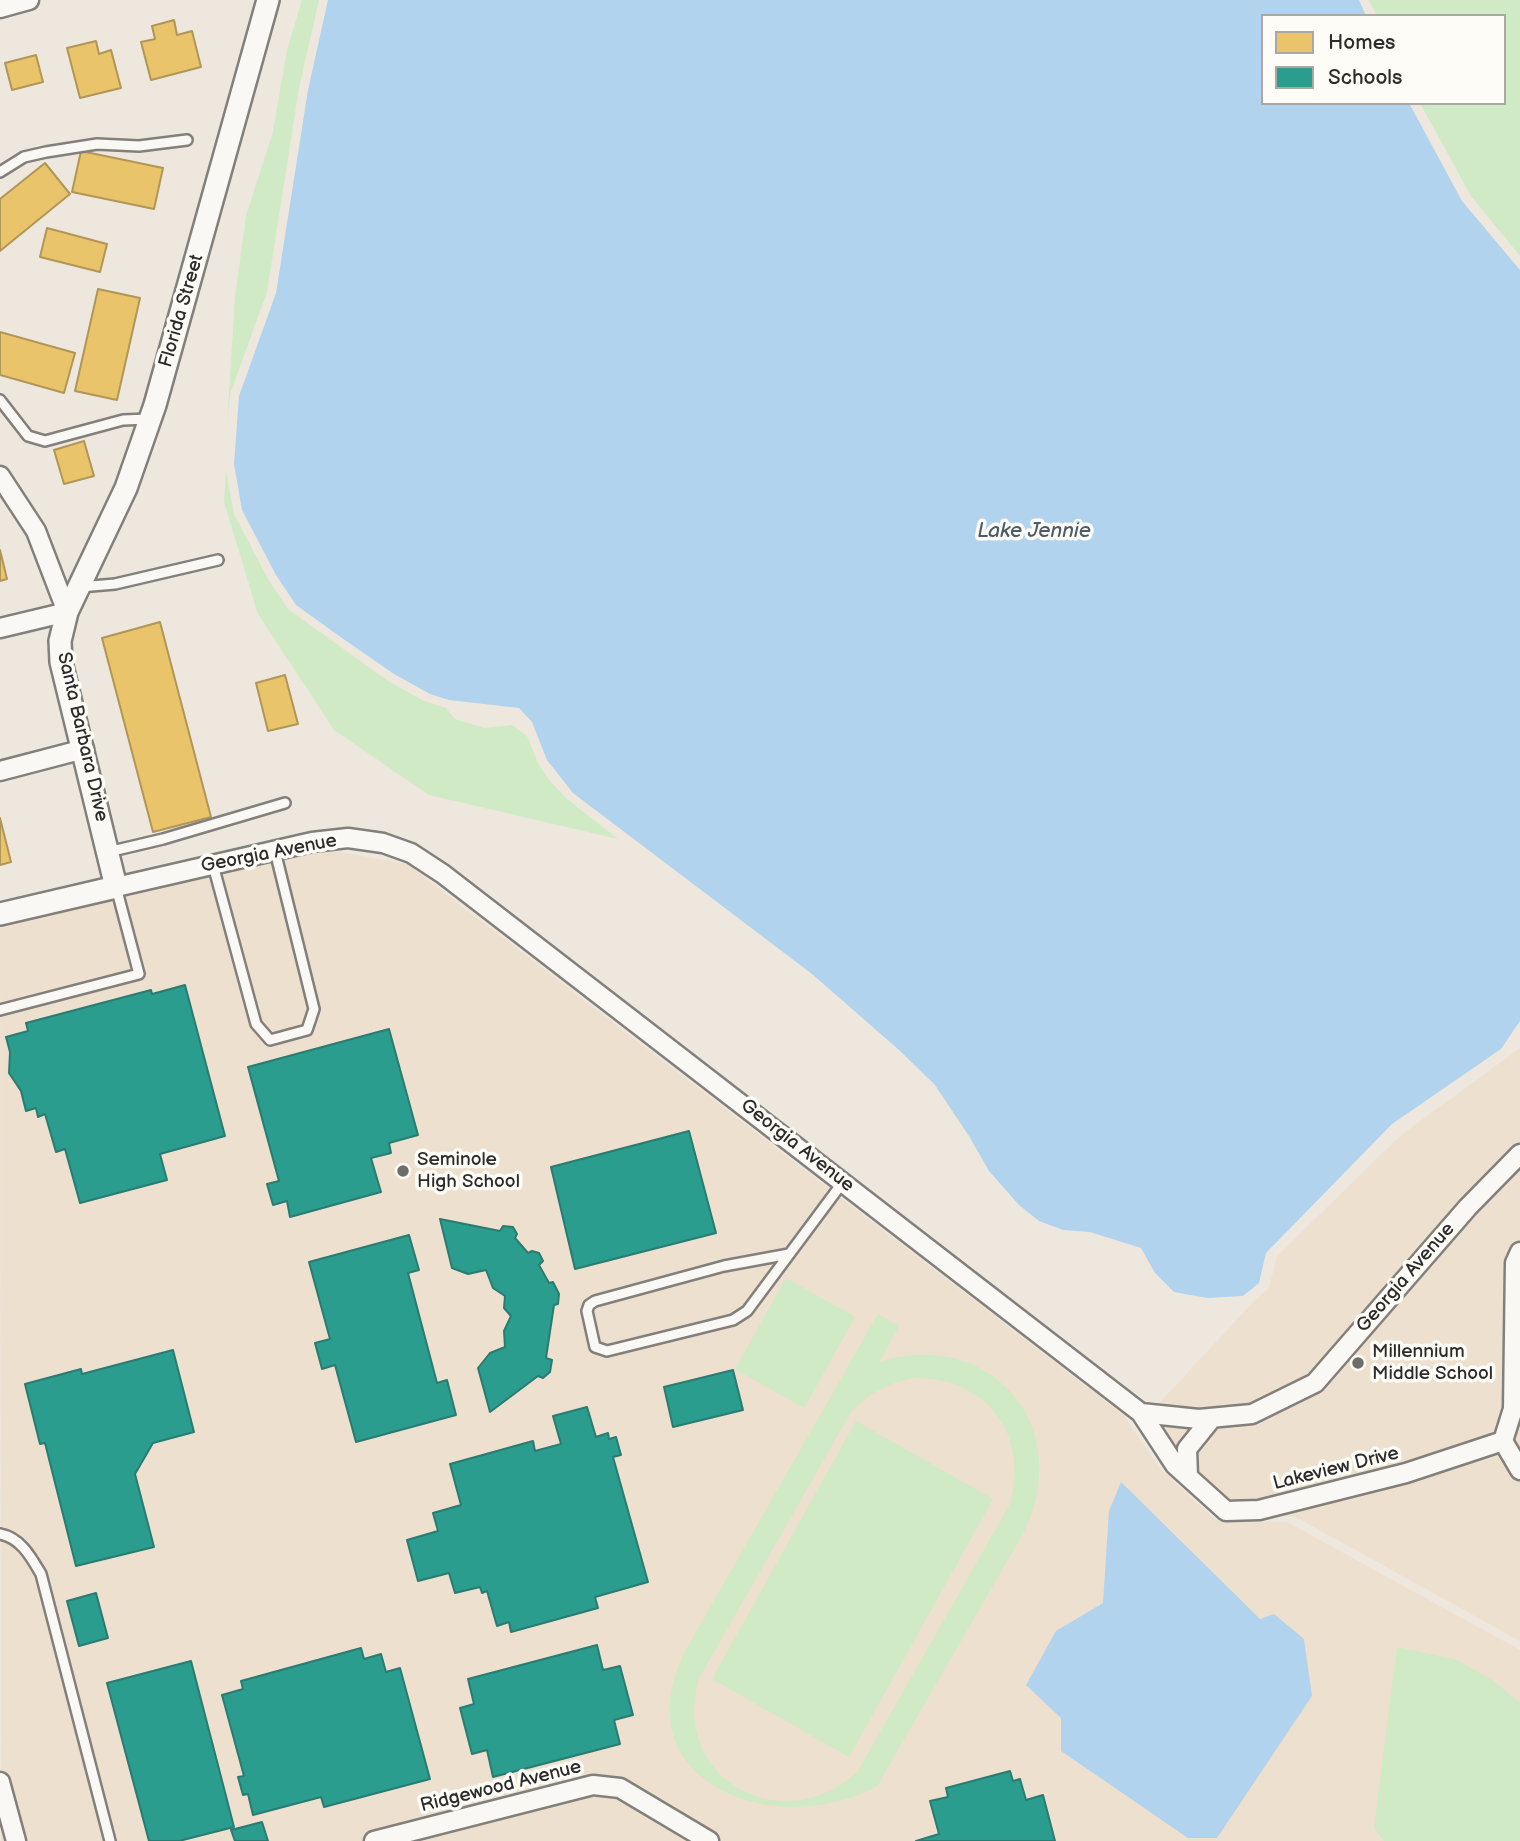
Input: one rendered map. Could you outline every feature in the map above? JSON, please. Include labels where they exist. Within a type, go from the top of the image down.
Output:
[{"type":"street","points":[[0,8],[29,0]]},
{"type":"street","name":"Florida Street","points":[[67,612],[126,488],[151,419],[268,0]]},
{"type":"street","points":[[0,476],[36,531],[67,612],[0,628]]},
{"type":"street","name":"Santa Barbara Drive","points":[[67,612],[60,641],[61,662],[116,887]]},
{"type":"street","points":[[0,771],[84,749]]},
{"type":"street","name":"Georgia Avenue","points":[[0,914],[312,842],[348,838],[383,843],[411,853],[454,882],[1141,1413],[1199,1419],[1252,1414],[1315,1383],[1468,1207],[1513,1166],[1520,1154]]},
{"type":"street","points":[[1520,1252],[1515,1263],[1513,1409],[1503,1441],[1520,1470]]},
{"type":"street","name":"Lakeview Drive","points":[[1141,1413],[1175,1465],[1226,1511],[1259,1510],[1406,1473],[1503,1441]]},
{"type":"street","points":[[1188,1476],[1187,1449],[1212,1418]]},
{"type":"street","points":[[0,1782],[16,1841]]},
{"type":"street","name":"Ridgewood Avenue","points":[[373,1841],[593,1785],[620,1788],[709,1841]]},
{"type":"lane","points":[[0,172],[24,158],[46,152],[97,144],[139,146],[187,140]]},
{"type":"lane","points":[[0,400],[29,436],[45,441],[123,421],[151,419]]},
{"type":"lane","points":[[79,587],[115,584],[218,560]]},
{"type":"lane","points":[[108,852],[163,839],[285,803]]},
{"type":"lane","points":[[213,865],[256,1024],[271,1040],[306,1030],[314,1009],[275,851]]},
{"type":"lane","points":[[0,1010],[139,974],[116,887]]},
{"type":"lane","points":[[789,1254],[724,1266],[595,1301],[589,1305],[587,1311],[595,1347],[607,1351],[733,1320],[747,1311],[843,1182]]},
{"type":"lane","points":[[0,1534],[7,1535],[27,1550],[41,1574],[110,1841]]},
{"type":"shaded area","name":"Seminole High School","points":[[323,849],[407,864],[1123,1415],[1161,1470],[1216,1520],[1287,1522],[1520,1650],[1520,1841],[1,1841],[0,928]]},
{"type":"shaded area","name":"Millennium Middle School","points":[[1520,1048],[1520,1641],[1294,1516],[1216,1512],[1140,1424],[1269,1288],[1277,1256],[1401,1135]]},
{"type":"green space","points":[[302,0],[319,0],[299,88],[267,292],[230,394],[227,424],[235,297],[246,216],[273,132],[287,50]]},
{"type":"green space","points":[[1369,0],[1520,0],[1520,256],[1471,196],[1421,105],[1506,105],[1506,14],[1376,14]]},
{"type":"green space","points":[[226,471],[234,514],[268,579],[288,609],[388,681],[424,701],[446,708],[455,719],[484,728],[512,725],[527,736],[548,779],[567,799],[618,839],[429,795],[334,730],[258,614],[224,502]]},
{"type":"green space","points":[[786,1278],[855,1317],[804,1408],[735,1369]]},
{"type":"green space","points":[[878,1314],[899,1326],[879,1362],[919,1355],[955,1359],[987,1372],[1012,1394],[1030,1421],[1039,1455],[1038,1491],[1025,1530],[877,1786],[837,1801],[796,1807],[756,1803],[720,1789],[691,1767],[674,1737],[670,1699],[684,1653]],"holes":[[[913,1378],[939,1380],[962,1387],[981,1399],[996,1414],[1007,1433],[1014,1455],[1015,1479],[1010,1504],[858,1771],[829,1791],[798,1800],[768,1799],[740,1789],[717,1771],[701,1745],[694,1714],[699,1678],[851,1412],[872,1394],[895,1383]]]},
{"type":"green space","points":[[856,1421],[993,1499],[849,1757],[712,1679]]},
{"type":"green space","points":[[1397,1647],[1457,1660],[1492,1680],[1520,1703],[1520,1841],[1384,1841],[1374,1827]]},
{"type":"water","name":"Lake Jennie","points":[[328,0],[1359,0],[1365,14],[1261,14],[1261,105],[1410,105],[1462,201],[1520,270],[1520,1021],[1501,1049],[1392,1124],[1266,1253],[1259,1283],[1243,1296],[1207,1298],[1174,1292],[1155,1273],[1141,1248],[1090,1232],[1063,1230],[1039,1221],[1019,1205],[989,1171],[935,1085],[812,974],[573,793],[547,760],[532,722],[519,708],[449,700],[430,694],[394,674],[296,605],[276,575],[242,510],[234,464],[239,396],[276,293],[308,90]]},
{"type":"water","points":[[1121,1482],[1260,1619],[1274,1614],[1304,1639],[1312,1696],[1217,1838],[1188,1838],[1061,1751],[1061,1718],[1026,1685],[1056,1631],[1103,1603],[1109,1511]]},
{"type":"building: Homes","points":[[174,20],[177,35],[192,31],[201,67],[151,80],[141,42],[155,39],[152,26]]},
{"type":"building: Homes","points":[[96,41],[99,54],[111,50],[121,88],[80,98],[67,48]]},
{"type":"building: Homes","points":[[36,55],[43,82],[12,90],[5,63]]},
{"type":"building: Homes","points":[[81,151],[163,168],[154,209],[72,192]]},
{"type":"building: Homes","points":[[45,163],[70,194],[0,251],[0,199]]},
{"type":"building: Homes","points":[[47,228],[107,244],[100,272],[40,257]]},
{"type":"building: Homes","points":[[98,289],[140,298],[117,400],[75,391]]},
{"type":"building: Homes","points":[[0,332],[75,353],[64,393],[0,375]]},
{"type":"building: Homes","points":[[84,441],[94,476],[64,484],[54,450]]},
{"type":"building: Homes","points":[[0,550],[7,579],[0,581]]},
{"type":"building: Homes","points":[[160,622],[211,817],[153,832],[102,638]]},
{"type":"building: Homes","points":[[285,675],[298,724],[268,731],[256,683]]},
{"type":"building: Homes","points":[[0,818],[11,862],[0,865]]},
{"type":"building: Schools","points":[[185,985],[225,1136],[160,1154],[167,1180],[80,1203],[65,1149],[56,1152],[45,1114],[38,1117],[36,1108],[26,1111],[21,1091],[9,1073],[10,1052],[6,1037],[28,1031],[26,1023],[151,990],[152,994]]},
{"type":"building: Schools","points":[[389,1029],[418,1135],[389,1143],[391,1153],[371,1158],[381,1192],[290,1217],[287,1201],[273,1205],[267,1184],[279,1181],[248,1067]]},
{"type":"building: Schools","points":[[689,1131],[716,1233],[575,1269],[551,1167]]},
{"type":"building: Schools","points":[[440,1219],[500,1231],[503,1226],[513,1227],[517,1234],[515,1238],[528,1253],[539,1253],[543,1261],[539,1265],[559,1294],[558,1304],[554,1305],[546,1358],[552,1360],[550,1372],[543,1378],[538,1376],[490,1412],[478,1368],[490,1353],[505,1347],[504,1331],[511,1316],[504,1308],[505,1296],[493,1288],[486,1270],[468,1274],[452,1268]]},
{"type":"building: Schools","points":[[409,1235],[419,1270],[408,1273],[437,1383],[447,1380],[456,1415],[356,1442],[335,1365],[322,1369],[315,1343],[330,1339],[309,1262]]},
{"type":"building: Schools","points":[[173,1350],[194,1432],[153,1443],[135,1474],[154,1547],[76,1566],[45,1443],[40,1444],[25,1384],[81,1369],[82,1374]]},
{"type":"building: Schools","points":[[733,1370],[743,1410],[673,1427],[664,1387]]},
{"type":"building: Schools","points":[[587,1407],[596,1437],[608,1433],[609,1439],[616,1437],[621,1455],[613,1457],[648,1582],[595,1597],[598,1608],[511,1632],[509,1622],[497,1626],[487,1591],[482,1593],[480,1587],[455,1593],[449,1573],[418,1581],[407,1540],[438,1531],[433,1513],[461,1505],[450,1464],[533,1441],[535,1451],[561,1444],[553,1416]]},
{"type":"building: Schools","points":[[96,1593],[108,1638],[79,1646],[67,1601]]},
{"type":"building: Schools","points":[[597,1645],[603,1670],[620,1666],[633,1715],[614,1720],[620,1744],[493,1777],[487,1750],[472,1754],[460,1708],[474,1704],[468,1679]]},
{"type":"building: Schools","points":[[361,1648],[364,1659],[381,1654],[386,1672],[400,1668],[430,1779],[324,1807],[321,1797],[253,1815],[248,1794],[243,1795],[238,1777],[244,1776],[222,1695],[243,1689],[241,1681]]},
{"type":"building: Schools","points":[[191,1661],[234,1827],[179,1841],[149,1841],[107,1683]]},
{"type":"building: Schools","points":[[1010,1771],[1013,1781],[1020,1779],[1026,1800],[1043,1795],[1055,1841],[916,1841],[939,1834],[930,1801],[948,1797],[946,1788]]},
{"type":"building: Schools","points":[[262,1822],[268,1841],[235,1841],[231,1830]]},
{"type":"place","name":"Seminole High School","points":[[403,1171]]},
{"type":"place","name":"Millennium Middle School","points":[[1358,1363]]}]
